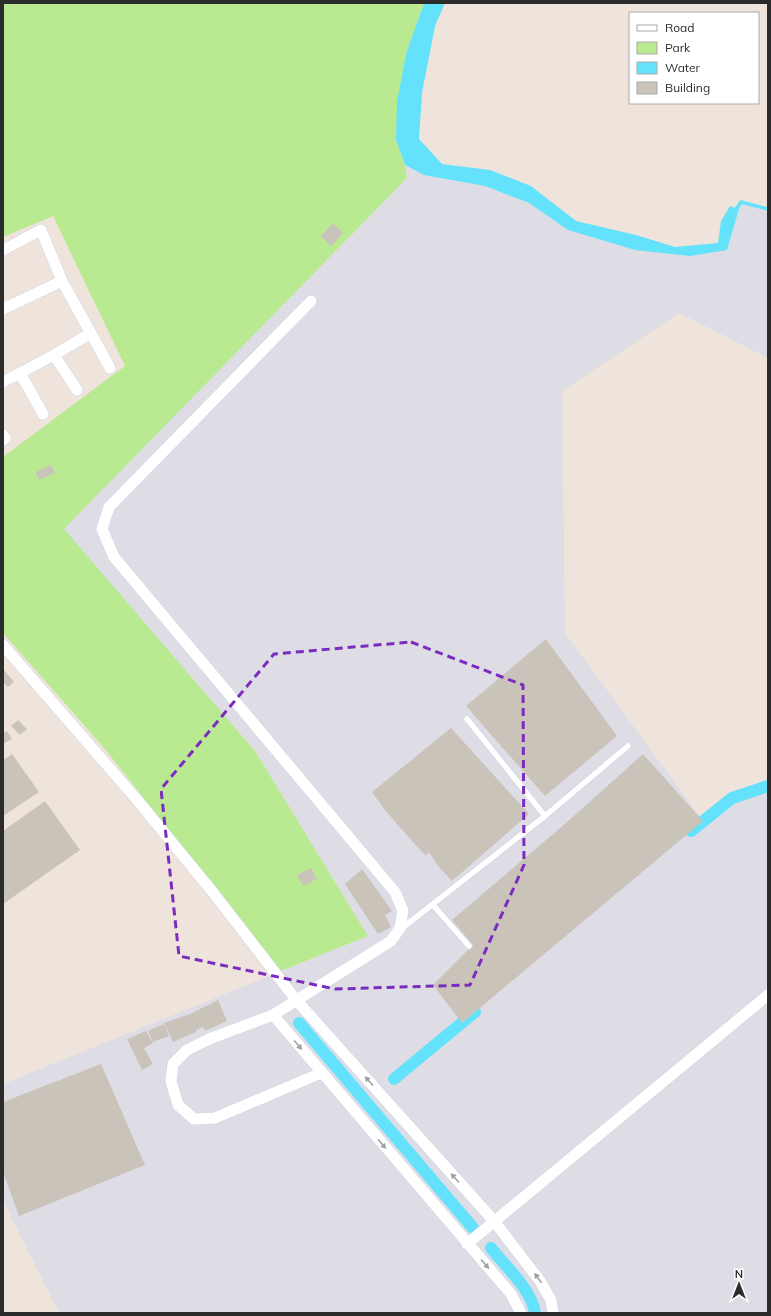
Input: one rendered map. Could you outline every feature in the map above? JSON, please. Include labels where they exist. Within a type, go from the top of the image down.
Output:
[{"type":"street","points":[[3,250],[41,230],[62,281],[110,368]]},
{"type":"street","points":[[3,309],[62,281]]},
{"type":"street","points":[[311,301],[109,507],[102,529],[114,557],[395,892],[403,911],[400,928],[391,941],[273,1015],[209,1039],[187,1050],[172,1064],[171,1081],[178,1105],[194,1119],[214,1118],[321,1072]]},
{"type":"street","points":[[3,382],[54,355],[91,333]]},
{"type":"street","points":[[54,355],[77,390]]},
{"type":"street","points":[[20,373],[43,414]]},
{"type":"street","points":[[3,435],[5,438],[3,440]]},
{"type":"street","points":[[3,645],[138,801],[211,890],[297,1001],[494,1221],[540,1281],[551,1300],[553,1313]]},
{"type":"street","points":[[467,1244],[768,996]]},
{"type":"street","points":[[273,1015],[511,1294],[521,1313]]},
{"type":"lane","points":[[468,719],[545,816]]},
{"type":"lane","points":[[396,933],[545,816],[628,746]]},
{"type":"lane","points":[[432,904],[469,946]]},
{"type":"highlighted area","points":[[411,642],[523,685],[524,865],[470,985],[335,989],[179,956],[161,789],[274,654]]},
{"type":"shaded area","points":[[405,165],[424,175],[483,185],[532,205],[568,230],[635,250],[727,250],[739,209],[737,208],[741,202],[768,209],[768,358],[679,313],[562,391],[565,633],[703,821],[732,798],[768,786],[768,1313],[59,1313],[3,1201],[3,1084],[368,936],[255,751],[63,529],[407,178]]},
{"type":"green space","points":[[3,3],[424,3],[406,54],[396,140],[405,165],[407,178],[64,529],[255,751],[368,936],[281,971],[104,748],[3,633],[3,457],[125,366],[53,216],[3,237]]},
{"type":"water","points":[[424,3],[445,3],[435,26],[422,93],[419,139],[442,164],[490,170],[531,186],[576,221],[636,235],[675,247],[718,243],[721,221],[730,206],[739,209],[727,250],[690,256],[635,250],[568,230],[529,203],[485,186],[424,175],[405,165],[396,140],[397,102],[406,54]]},
{"type":"building","points":[[333,223],[343,233],[331,246],[321,236]]},
{"type":"building","points":[[51,465],[55,473],[39,480],[36,472]]},
{"type":"building","points":[[546,639],[617,736],[545,796],[466,706]]},
{"type":"building","points":[[4,670],[14,682],[8,687],[3,682]]},
{"type":"building","points":[[18,720],[27,729],[20,735],[11,726]]},
{"type":"building","points":[[451,728],[529,814],[452,881],[438,866],[429,852],[426,856],[412,841],[385,810],[372,792]]},
{"type":"building","points":[[7,731],[12,739],[3,744],[3,733]]},
{"type":"building","points":[[12,754],[39,792],[3,816],[3,760]]},
{"type":"building","points":[[643,754],[703,821],[462,1023],[433,985],[473,945],[452,920],[566,823]]},
{"type":"building","points":[[45,801],[80,850],[3,904],[3,831]]},
{"type":"building","points":[[311,868],[317,879],[303,886],[297,875]]},
{"type":"building","points":[[362,869],[392,911],[385,915],[391,927],[378,934],[345,884]]},
{"type":"building","points":[[218,1000],[227,1021],[205,1031],[203,1027],[196,1030],[196,1032],[173,1042],[164,1023],[190,1014]]},
{"type":"building","points":[[164,1024],[169,1036],[153,1042],[148,1031]]},
{"type":"building","points":[[146,1031],[153,1043],[144,1048],[153,1064],[142,1070],[127,1039]]},
{"type":"building","points":[[101,1064],[145,1165],[19,1216],[3,1172],[3,1102]]},
{"type":"waterway","points":[[735,211],[741,202],[768,209]]},
{"type":"waterway","points":[[691,831],[732,798],[768,786]]},
{"type":"waterway","points":[[394,1079],[475,1012]]},
{"type":"waterway","points":[[299,1023],[473,1228]]},
{"type":"waterway","points":[[491,1248],[523,1287],[533,1304],[535,1313]]}]
